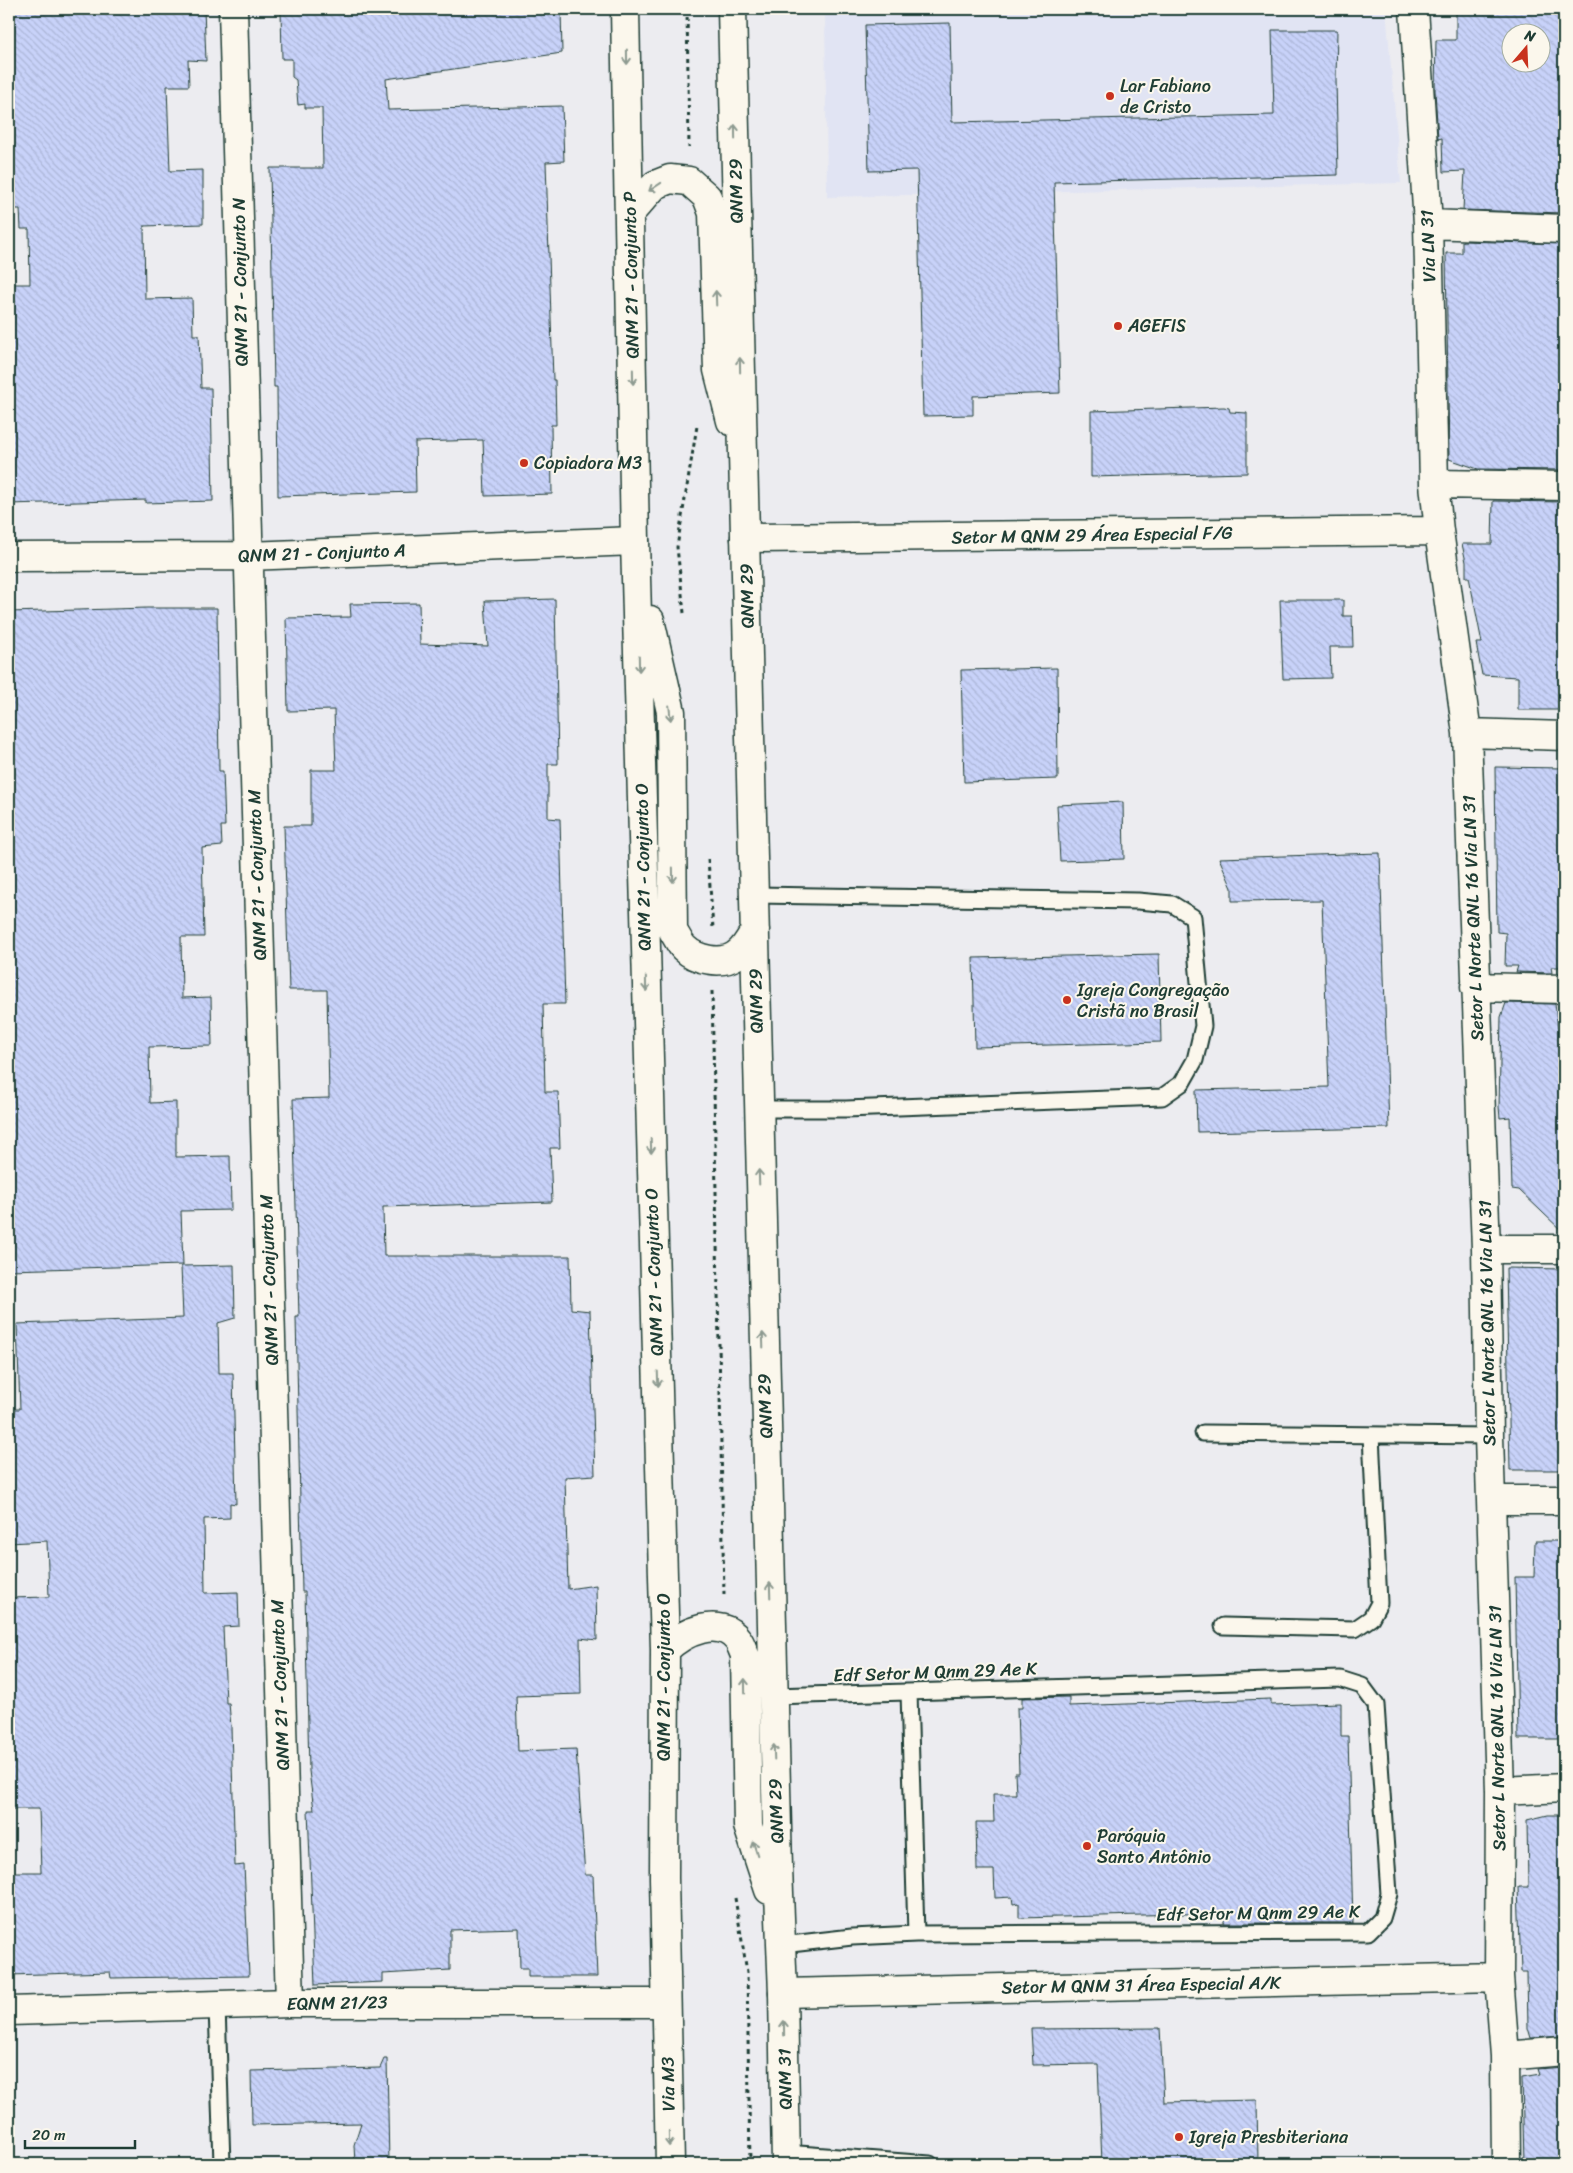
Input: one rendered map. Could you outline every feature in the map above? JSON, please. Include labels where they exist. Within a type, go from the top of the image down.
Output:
[{"type":"street","name":"QNM 21 - Conjunto N","points":[[233,9],[247,556]]},
{"type":"street","name":"QNM 21 - Conjunto P","points":[[625,9],[636,552]]},
{"type":"street","name":"QNM 29","points":[[732,9],[755,930],[757,1109],[783,1993]]},
{"type":"street","name":"Via LN 31","points":[[1414,9],[1428,224],[1434,484]]},
{"type":"street","points":[[630,213],[655,185],[670,179],[689,181],[707,197],[713,213],[718,370],[743,466]]},
{"type":"street","points":[[1428,224],[1564,229]]},
{"type":"street","points":[[1434,484],[1564,486]]},
{"type":"street","name":"Setor L Norte QNL 16 Via LN 31","points":[[1434,484],[1467,733],[1486,1249],[1489,1436],[1500,1791],[1499,1977],[1505,2056],[1506,2164]]},
{"type":"street","name":"Setor M QNM 29 Área Especial F/G","points":[[745,538],[1439,531]]},
{"type":"street","name":"QNM 21 - Conjunto A","points":[[9,557],[636,552]]},
{"type":"street","points":[[636,552],[671,712],[673,932],[685,949],[699,957],[714,961],[727,960],[736,956],[747,945],[755,930]]},
{"type":"street","name":"QNM 21 - Conjunto O","points":[[636,552],[665,1650],[664,1878],[666,2003]]},
{"type":"street","name":"QNM 21 - Conjunto M","points":[[247,556],[290,2003]]},
{"type":"street","points":[[1467,733],[1564,736]]},
{"type":"street","points":[[1476,987],[1564,989]]},
{"type":"street","points":[[1486,1249],[1564,1249]]},
{"type":"street","points":[[1492,1500],[1564,1500]]},
{"type":"street","points":[[665,1650],[675,1640],[688,1632],[703,1628],[725,1630],[738,1640],[745,1655],[748,1826],[782,1936]]},
{"type":"street","points":[[1500,1791],[1564,1788]]},
{"type":"street","name":"Setor M QNM 31 Área Especial A/K","points":[[783,1993],[1499,1977]]},
{"type":"street","name":"QNM 31","points":[[783,1993],[786,2159]]},
{"type":"street","name":"EQNM 21/23","points":[[9,2011],[290,2003],[666,2003]]},
{"type":"street","name":"Via M3","points":[[666,2003],[670,2164]]},
{"type":"street","points":[[1505,2056],[1564,2051]]},
{"type":"lane","points":[[754,895],[1129,900],[1172,904],[1193,917],[1203,1026],[1195,1060],[1182,1083],[1162,1097],[846,1109],[757,1109]]},
{"type":"lane","points":[[1203,1433],[1489,1436]]},
{"type":"lane","points":[[1223,1626],[1355,1629],[1371,1618],[1379,1603],[1371,1435]]},
{"type":"lane","name":"Edf Setor M Qnm 29 Ae K","points":[[773,1696],[1340,1679],[1362,1686],[1376,1704],[1389,1894],[1382,1918],[1368,1932],[782,1936]]},
{"type":"lane","points":[[909,1692],[916,1934]]},
{"type":"lane","points":[[217,2006],[222,2164]]},
{"type":"lane","points":[[786,2159],[930,2164]]},
{"type":"path","points":[[687,9],[689,181]]},
{"type":"path","points":[[683,619],[684,610],[677,547],[697,428],[696,418]]},
{"type":"path","points":[[708,858],[714,961],[711,1006],[725,1630]]},
{"type":"path","points":[[734,1891],[746,1972],[750,2164]]},
{"type":"shaded area","name":"Lar Fabiano de Cristo","points":[[825,9],[1386,9],[1401,183],[827,197]]},
{"type":"building","points":[[9,9],[204,9],[206,61],[188,60],[189,86],[167,86],[170,171],[203,170],[203,224],[144,226],[145,299],[192,298],[193,335],[199,335],[201,388],[211,388],[213,501],[146,503],[146,500],[9,504],[9,284],[30,284],[29,229],[21,229],[20,209],[9,209]]},
{"type":"building","points":[[281,9],[561,9],[562,53],[386,79],[388,110],[562,106],[564,161],[546,162],[556,425],[551,425],[552,494],[485,496],[483,440],[415,442],[416,492],[278,496],[277,387],[274,387],[270,168],[323,168],[322,108],[305,108],[305,104],[298,105],[296,80],[292,77],[292,59],[282,59]]},
{"type":"building","points":[[1481,10],[1564,11],[1564,213],[1463,210],[1465,171],[1443,172],[1442,138],[1438,139],[1435,91],[1436,40],[1456,40],[1456,12],[1482,12]]},
{"type":"building","points":[[950,23],[952,122],[1274,115],[1272,30],[1337,30],[1338,175],[1054,182],[1060,393],[973,396],[973,415],[923,416],[917,170],[869,171],[865,25]]},
{"type":"building","points":[[1462,241],[1564,244],[1564,357],[1562,357],[1560,420],[1564,420],[1564,470],[1478,469],[1449,459],[1446,253],[1462,253]]},
{"type":"building","points":[[1229,408],[1230,412],[1247,413],[1247,473],[1091,477],[1091,411]]},
{"type":"building","points":[[1493,501],[1564,502],[1564,710],[1518,710],[1518,677],[1482,675],[1476,643],[1482,643],[1469,577],[1466,577],[1466,562],[1462,544],[1492,544]]},
{"type":"building","points":[[555,599],[558,764],[548,764],[548,818],[560,819],[565,1004],[543,1004],[545,1092],[558,1092],[560,1148],[550,1148],[552,1202],[383,1207],[384,1256],[570,1256],[571,1309],[590,1311],[595,1475],[565,1477],[568,1589],[596,1585],[597,1640],[580,1638],[581,1694],[516,1696],[518,1751],[576,1749],[585,1875],[593,1875],[597,1977],[528,1977],[528,1968],[520,1968],[519,1928],[450,1930],[450,1970],[383,1974],[383,1982],[315,1985],[308,1810],[314,1810],[309,1771],[305,1592],[302,1592],[296,1317],[299,1317],[293,1099],[329,1098],[327,990],[289,990],[284,826],[311,826],[311,770],[336,770],[334,710],[288,711],[286,618],[351,617],[350,604],[419,603],[420,644],[488,646],[485,601]]},
{"type":"building","points":[[1280,600],[1343,600],[1343,616],[1352,616],[1353,647],[1330,647],[1331,678],[1283,679]]},
{"type":"building","points":[[217,608],[219,771],[223,771],[225,826],[221,826],[222,846],[202,848],[204,937],[181,937],[182,998],[211,997],[212,1046],[149,1047],[150,1103],[176,1102],[176,1157],[230,1156],[231,1210],[181,1211],[183,1265],[9,1270],[9,755],[14,755],[12,696],[9,696],[9,612]]},
{"type":"building","points":[[1057,668],[1058,779],[964,782],[961,670]]},
{"type":"building","points":[[1495,767],[1564,768],[1564,967],[1551,967],[1552,973],[1516,972],[1518,966],[1505,966],[1506,933],[1497,932]]},
{"type":"building","points":[[1123,802],[1124,859],[1060,861],[1057,805]]},
{"type":"building","points":[[1380,853],[1389,1128],[1197,1132],[1196,1090],[1329,1087],[1322,900],[1232,901],[1232,888],[1219,858]]},
{"type":"building","name":"Igreja Congregação Cristã no Brasil","points":[[1159,954],[1161,1042],[975,1047],[973,958]]},
{"type":"building","points":[[1506,1003],[1555,1004],[1558,1028],[1564,1028],[1564,1233],[1519,1190],[1512,1189],[1510,1117],[1500,1118],[1499,1107],[1501,1017]]},
{"type":"building","points":[[234,1265],[235,1318],[218,1323],[219,1373],[233,1373],[236,1504],[230,1503],[230,1518],[204,1519],[205,1593],[238,1592],[239,1626],[223,1627],[226,1703],[229,1703],[231,1727],[235,1866],[244,1865],[249,1976],[111,1978],[110,1972],[9,1975],[9,1872],[41,1872],[39,1809],[9,1809],[9,1598],[49,1597],[47,1541],[9,1543],[9,1409],[20,1409],[17,1324],[183,1318],[181,1266]]},
{"type":"building","points":[[1506,1268],[1564,1269],[1564,1470],[1510,1470]]},
{"type":"building","points":[[1535,1541],[1564,1541],[1564,1739],[1518,1739],[1515,1577],[1534,1577]]},
{"type":"building","points":[[1069,1697],[1069,1706],[1271,1699],[1271,1705],[1341,1703],[1341,1736],[1348,1736],[1353,1923],[1224,1923],[1224,1913],[1019,1918],[1019,1903],[1013,1904],[1012,1897],[995,1898],[994,1870],[977,1870],[976,1822],[994,1822],[993,1794],[1016,1794],[1015,1773],[1019,1773],[1017,1708],[1022,1708],[1022,1698]]},
{"type":"building","points":[[1548,1815],[1564,1815],[1564,2036],[1531,2038],[1528,2028],[1527,1972],[1521,1972],[1518,1887],[1528,1887],[1527,1820]]},
{"type":"building","points":[[1160,2028],[1164,2102],[1257,2100],[1258,2164],[1102,2164],[1098,2064],[1033,2065],[1031,2029]]},
{"type":"building","points":[[384,2059],[387,2059],[389,2164],[355,2164],[354,2145],[361,2123],[252,2125],[251,2071],[380,2068]]},
{"type":"building","points":[[1564,2067],[1564,2164],[1524,2164],[1522,2078],[1540,2075],[1538,2069]]},
{"type":"place","name":"Lar Fabiano de Cristo","points":[[1110,96]]},
{"type":"place","name":"AGEFIS","points":[[1118,326]]},
{"type":"place","name":"Copiadora M3","points":[[524,463]]},
{"type":"place","name":"Igreja Congregação Cristã no Brasil","points":[[1067,1000]]},
{"type":"place","name":"Paróquia Santo Antônio","points":[[1087,1846]]},
{"type":"place","name":"Igreja Presbiteriana","points":[[1179,2137]]}]
